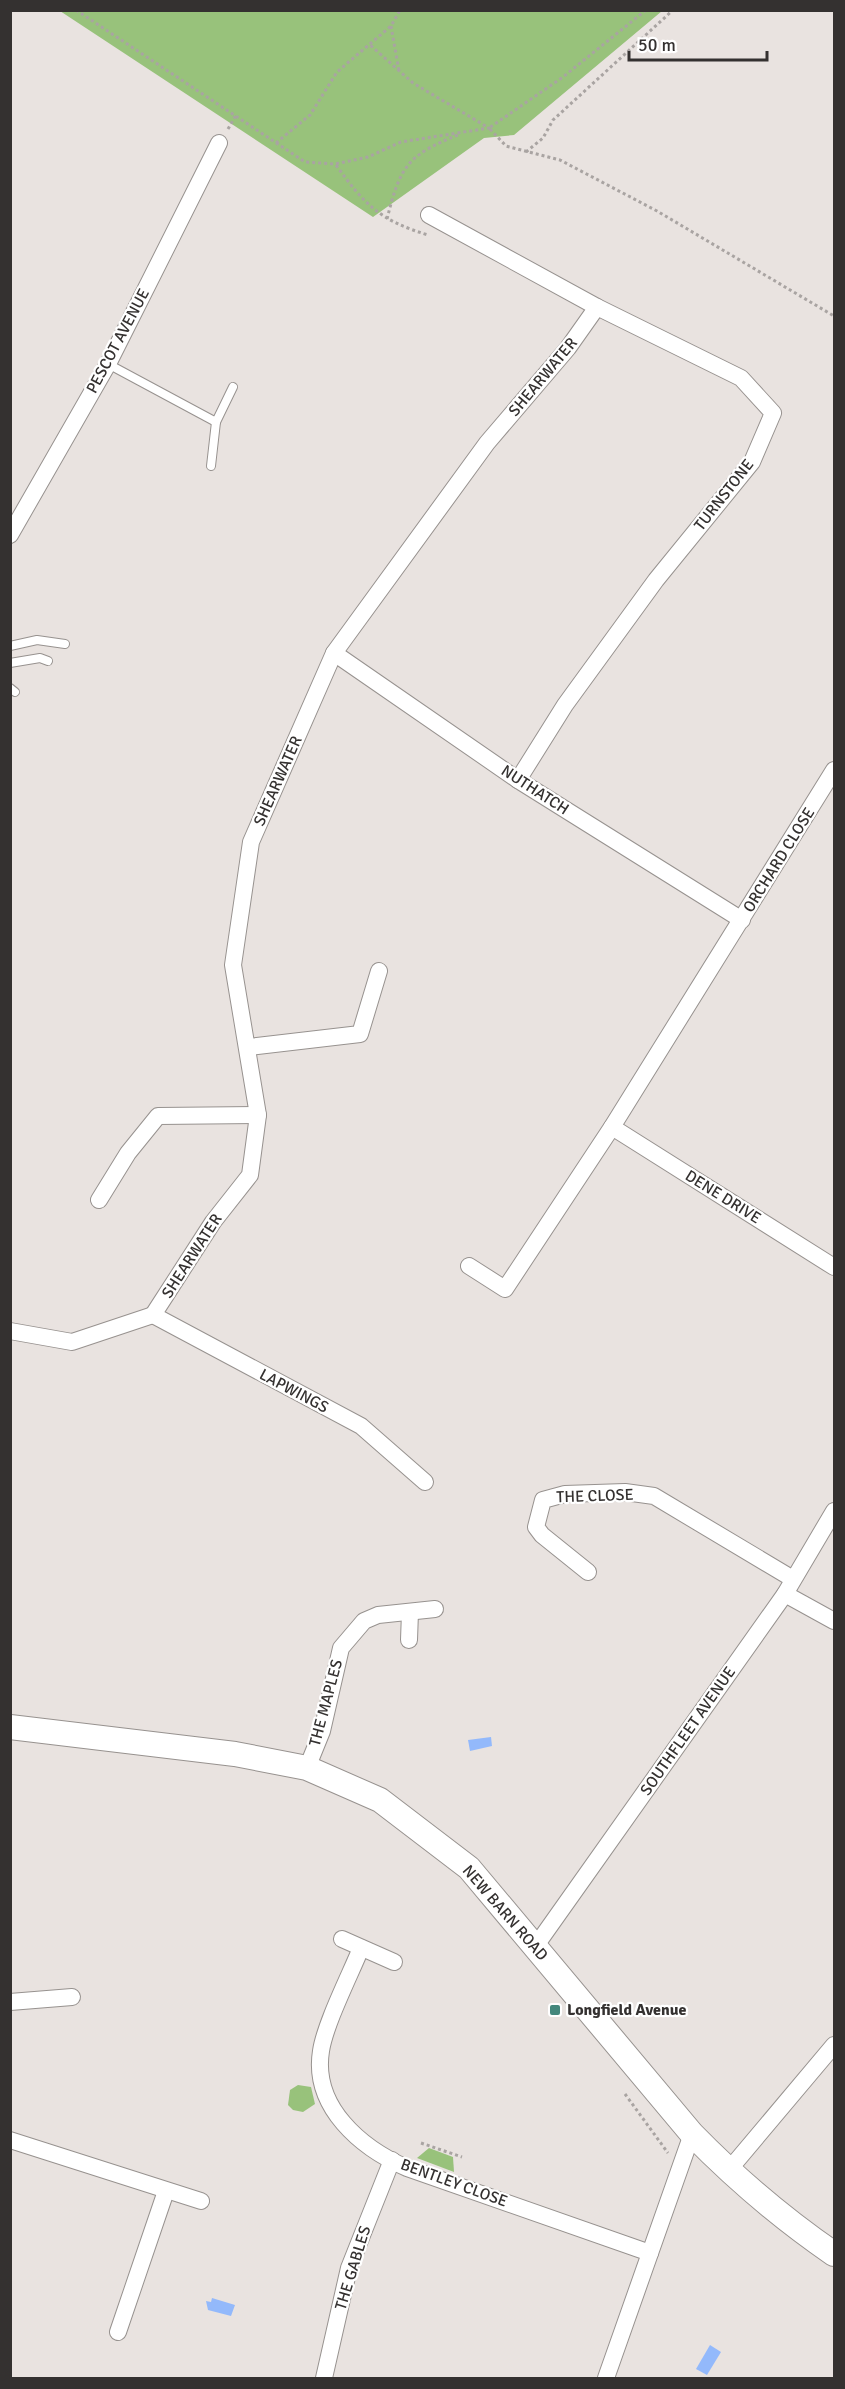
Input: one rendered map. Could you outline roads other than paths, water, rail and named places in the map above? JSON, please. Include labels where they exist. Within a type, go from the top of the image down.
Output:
[{"type":"street","name":"PESCOT AVENUE","points":[[10,535],[108,364],[219,143]]},
{"type":"street","name":"TURNSTONE","points":[[429,215],[597,307],[741,378],[773,413],[752,462],[649,590],[566,705],[518,780]]},
{"type":"street","name":"SHEARWATER","points":[[153,1315],[213,1222],[250,1175],[258,1115],[249,1047],[233,965],[251,842],[334,652],[487,443],[568,348],[597,307]]},
{"type":"street","name":"NUTHATCH","points":[[334,652],[518,780],[742,920]]},
{"type":"street","name":"ORCHARD CLOSE","points":[[742,920],[834,770]]},
{"type":"street","points":[[469,1266],[505,1289],[612,1127],[742,920]]},
{"type":"street","points":[[249,1047],[360,1034],[379,971]]},
{"type":"street","points":[[99,1200],[128,1153],[158,1116],[258,1115]]},
{"type":"street","name":"DENE DRIVE","points":[[612,1127],[834,1267]]},
{"type":"street","points":[[10,1331],[72,1342],[153,1315]]},
{"type":"street","name":"LAPWINGS","points":[[153,1315],[361,1426],[425,1482]]},
{"type":"street","name":"THE CLOSE","points":[[588,1572],[542,1535],[536,1527],[543,1500],[565,1494],[625,1492],[654,1496],[789,1586]]},
{"type":"street","name":"SOUTHFLEET AVENUE","points":[[535,1947],[789,1586],[834,1511]]},
{"type":"street","points":[[789,1586],[834,1621]]},
{"type":"street","name":"THE MAPLES","points":[[307,1768],[322,1731],[341,1648],[364,1621],[378,1616],[435,1609]]},
{"type":"street","points":[[409,1640],[410,1612]]},
{"type":"street","name":"NEW BARN ROAD","points":[[10,1727],[235,1754],[307,1768],[380,1800],[469,1868],[692,2134],[728,2171],[797,2229],[834,2254]]},
{"type":"street","points":[[342,1939],[394,1962]]},
{"type":"street","name":"BENTLEY CLOSE","points":[[361,1948],[321,2047],[321,2076],[328,2099],[337,2117],[352,2132],[392,2160],[650,2253]]},
{"type":"street","points":[[10,2002],[72,1997]]},
{"type":"street","points":[[728,2171],[834,2045]]},
{"type":"street","points":[[606,2379],[692,2134]]},
{"type":"street","points":[[10,2139],[201,2201]]},
{"type":"street","name":"THE GABLES","points":[[324,2379],[350,2268],[392,2160]]},
{"type":"street","points":[[118,2332],[166,2191]]},
{"type":"lane","points":[[108,364],[216,422]]},
{"type":"lane","points":[[211,466],[216,422],[233,387]]},
{"type":"lane","points":[[10,646],[37,640],[65,644]]},
{"type":"lane","points":[[10,663],[40,658],[48,661]]},
{"type":"water","points":[[491,1737],[492,1746],[470,1751],[468,1740]]},
{"type":"water","points":[[212,2298],[235,2305],[231,2316],[208,2310],[206,2301],[211,2302]]},
{"type":"water","points":[[710,2345],[721,2352],[707,2375],[696,2369]]},
{"type":"place","name":"Longfield Avenue","points":[[555,2010]]}]
